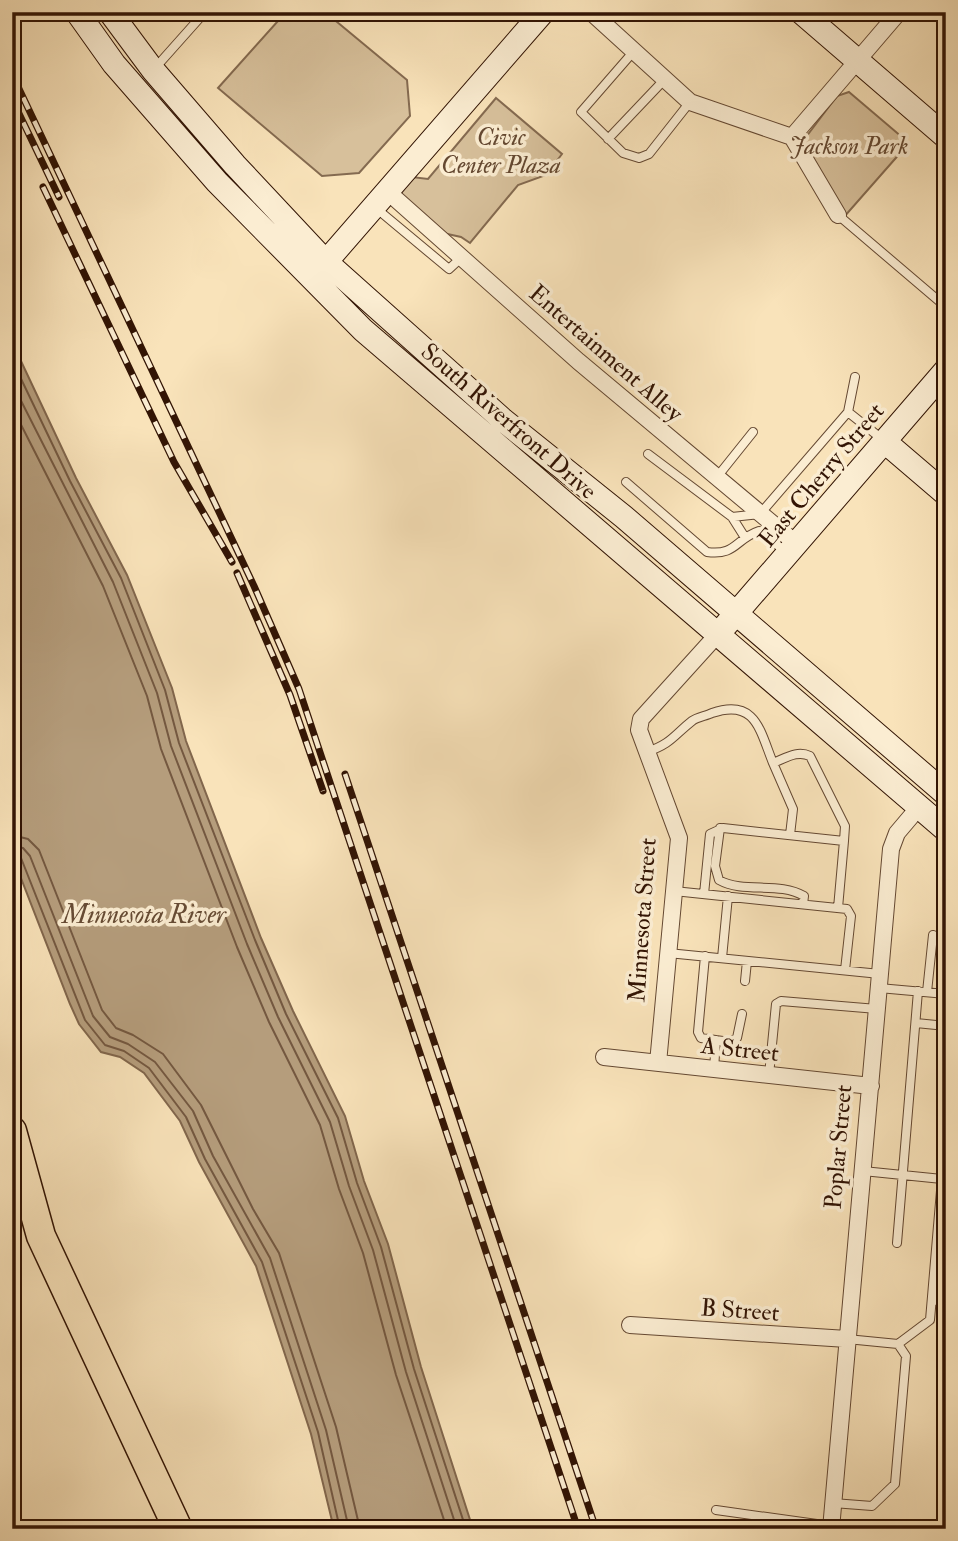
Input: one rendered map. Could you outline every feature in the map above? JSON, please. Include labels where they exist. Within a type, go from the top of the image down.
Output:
[{"type":"highway","points":[[12,1131],[41,1236],[178,1529]]},
{"type":"main road","name":"South Riverfront Drive","points":[[77,12],[114,64],[217,182],[318,270],[624,517],[943,786]]},
{"type":"main road","name":"South Riverfront Drive","points":[[110,12],[153,69],[235,165],[363,330],[946,830]]},
{"type":"main road","points":[[318,270],[543,12]]},
{"type":"main road","points":[[802,12],[946,137]]},
{"type":"main road","name":"East Cherry Street","points":[[736,614],[946,370]]},
{"type":"main road","points":[[884,441],[946,494]]},
{"type":"main road","name":"Minnesota Street","points":[[717,635],[736,614]]},
{"type":"main road","name":"Poplar Street","points":[[919,807],[943,786]]},
{"type":"street","points":[[591,12],[690,102],[792,137],[838,215]]},
{"type":"street","points":[[792,137],[856,59],[899,12]]},
{"type":"street","name":"Entertainment Alley","points":[[381,199],[462,257],[578,361],[760,514],[793,550]]},
{"type":"street","name":"Minnesota Street","points":[[658,1063],[679,838],[639,730],[641,719],[717,635]]},
{"type":"street","name":"Poplar Street","points":[[831,1527],[891,849],[897,833],[919,807]]},
{"type":"street","name":"A Street","points":[[604,1057],[871,1086]]},
{"type":"street","name":"B Street","points":[[630,1325],[847,1339]]},
{"type":"lane","points":[[153,69],[205,12]]},
{"type":"lane","points":[[634,51],[581,112],[623,153],[639,158],[649,153],[690,102]]},
{"type":"lane","points":[[608,139],[665,79]]},
{"type":"lane","points":[[838,215],[946,307]]},
{"type":"lane","points":[[732,517],[760,514],[848,412],[855,377]]},
{"type":"lane","points":[[848,412],[884,441]]},
{"type":"lane","points":[[717,477],[753,432]]},
{"type":"lane","points":[[648,454],[732,517],[744,536]]},
{"type":"lane","points":[[626,482],[707,551],[722,554],[731,551],[744,536],[759,531],[793,550]]},
{"type":"lane","points":[[647,752],[670,743],[693,720],[735,709],[747,712],[757,724],[793,809],[790,835]]},
{"type":"lane","points":[[773,763],[797,753],[810,756],[845,826],[838,908]]},
{"type":"lane","points":[[704,894],[710,834],[720,828],[844,841]]},
{"type":"lane","points":[[720,828],[715,866],[719,880],[733,885],[794,890],[804,896],[803,904]]},
{"type":"lane","points":[[674,891],[847,909],[851,916],[845,970]]},
{"type":"lane","points":[[722,958],[728,896]]},
{"type":"lane","points":[[897,1243],[916,1023],[933,935]]},
{"type":"lane","points":[[668,953],[845,970],[923,991],[946,993]]},
{"type":"lane","points":[[705,956],[698,1032],[701,1038],[730,1041],[737,1038],[742,1014]]},
{"type":"lane","points":[[745,981],[747,961]]},
{"type":"lane","points":[[769,1075],[776,1004],[781,1001],[877,1009]]},
{"type":"lane","points":[[916,1023],[946,1026]]},
{"type":"lane","points":[[714,1069],[716,1040]]},
{"type":"lane","points":[[847,1339],[898,1345],[930,1320],[942,1232],[942,1179],[863,1171]]},
{"type":"lane","points":[[932,1300],[946,1301]]},
{"type":"lane","points":[[833,1503],[872,1506],[895,1484],[906,1356],[898,1345]]},
{"type":"lane","points":[[716,1510],[831,1527]]},
{"type":"green space","points":[[286,12],[325,12],[407,80],[410,116],[359,173],[322,176],[218,88]]},
{"type":"green space","name":"Jackson Park","points":[[849,92],[909,143],[844,217],[803,141],[837,96]]},
{"type":"green space","name":"Civic Center Plaza","points":[[496,98],[562,154],[546,175],[518,185],[470,243],[461,237],[443,233],[401,196],[401,191],[412,177],[428,179]]},
{"type":"water","name":"Minnesota River","points":[[12,342],[76,478],[127,575],[172,688],[186,741],[261,938],[293,1011],[345,1116],[364,1181],[388,1244],[421,1367],[473,1529],[334,1529],[311,1434],[256,1266],[199,1162],[180,1121],[144,1073],[120,1057],[101,1052],[79,1024],[12,855]]},
{"type":"railway","points":[[12,74],[254,586],[299,689],[578,1529]]},
{"type":"railway","points":[[12,99],[59,197]]},
{"type":"railway","points":[[43,187],[174,462],[232,562]]},
{"type":"railway","points":[[237,573],[290,695],[323,791]]},
{"type":"railway","points":[[345,774],[596,1529]]}]
